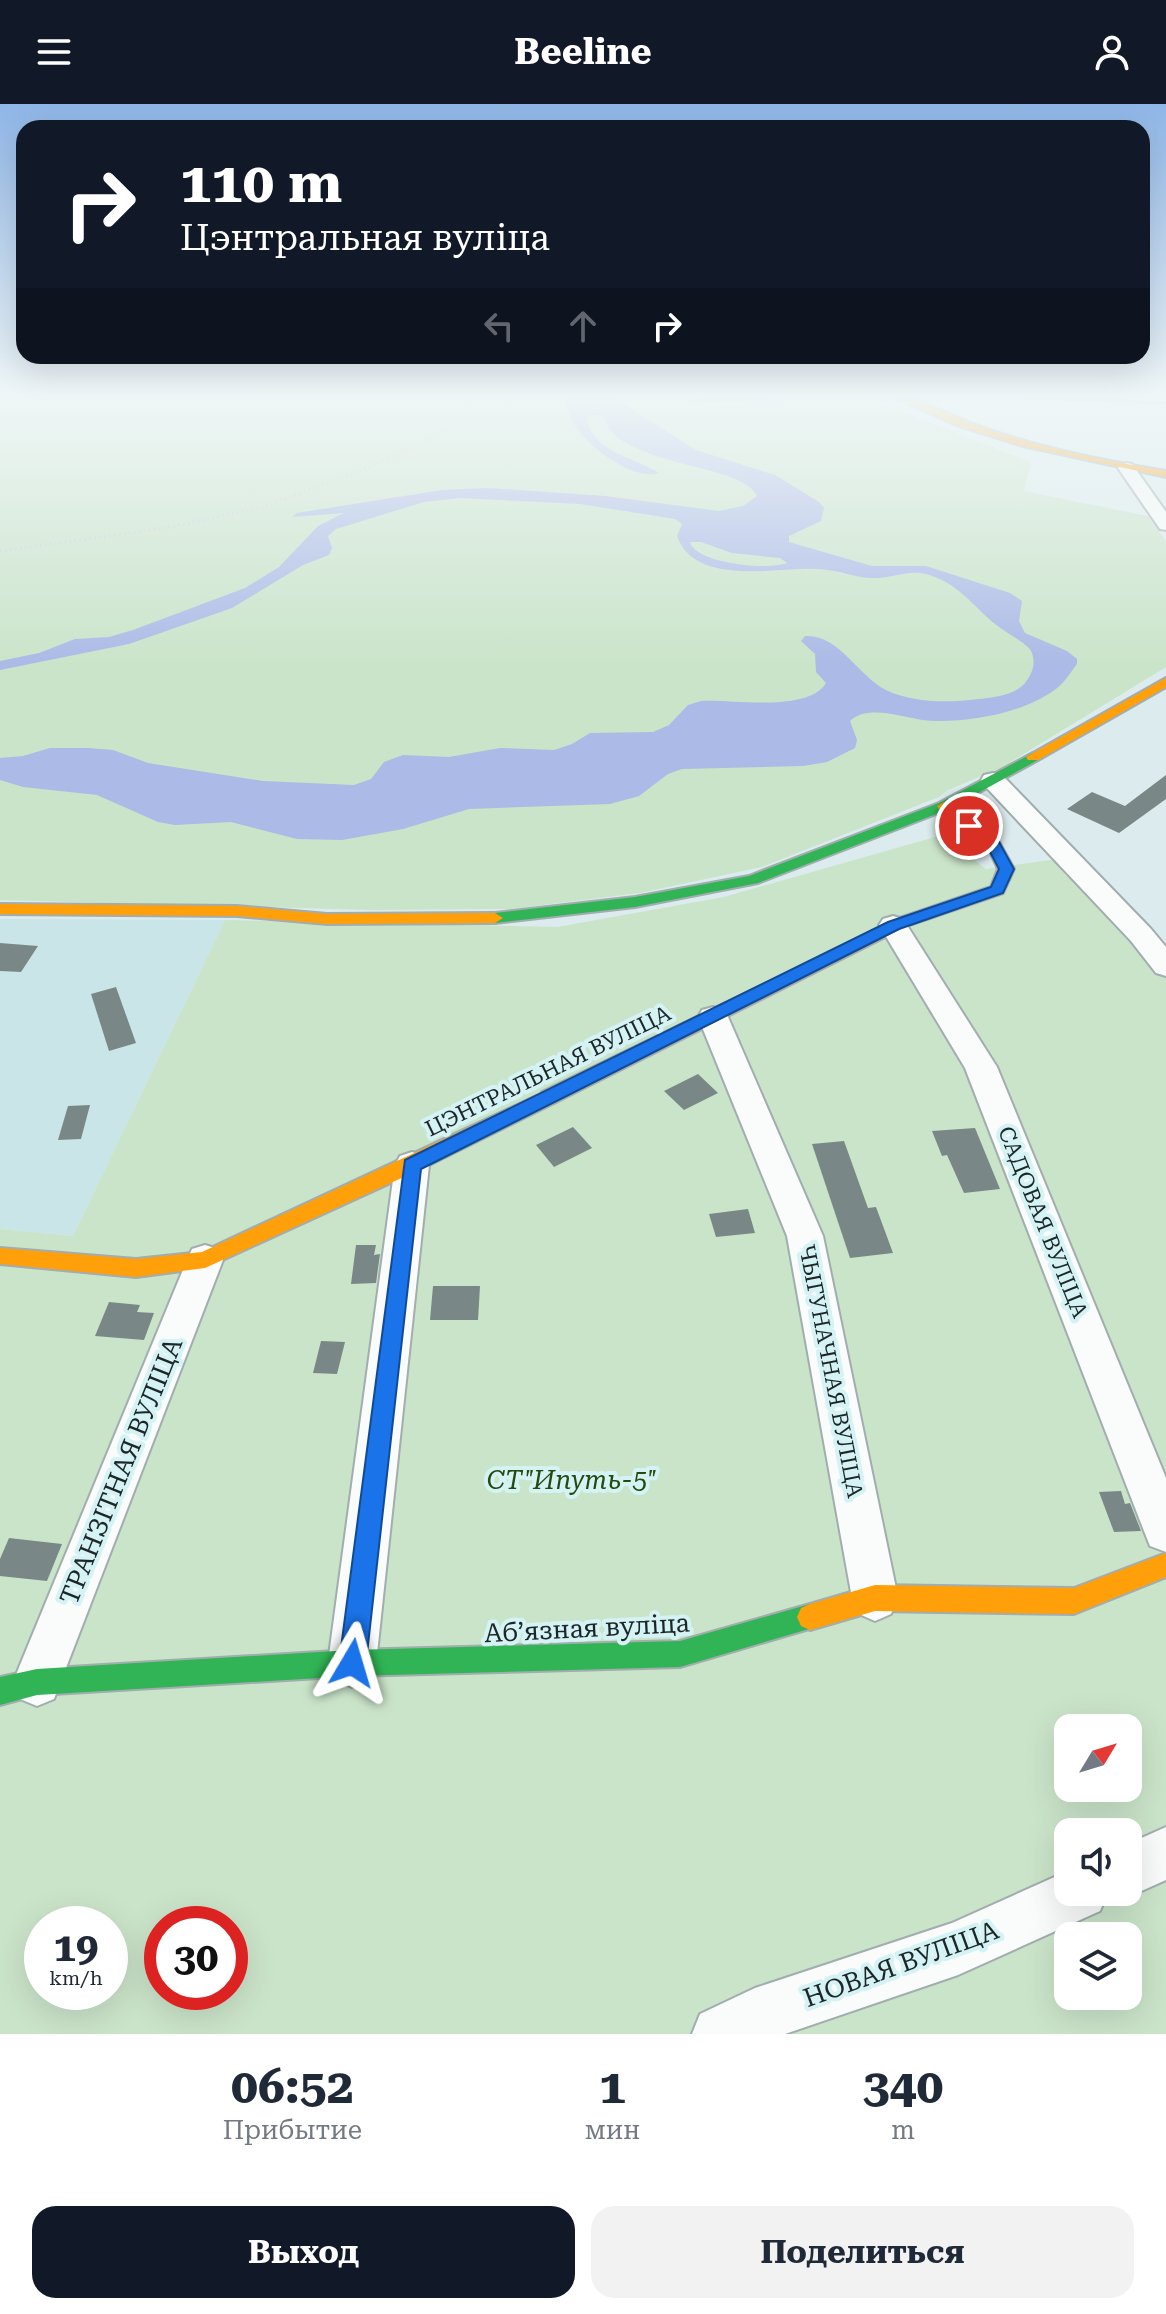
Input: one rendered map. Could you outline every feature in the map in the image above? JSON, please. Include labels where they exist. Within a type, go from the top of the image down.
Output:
[{"type":"street","points":[[1138,485],[1166,525]]},
{"type":"street","points":[[0,909],[237,911],[342,919],[473,920],[635,902],[753,880],[944,806],[1132,704],[1166,682]]},
{"type":"street","points":[[993,780],[1141,935],[1166,966]]},
{"type":"street","name":"ЦЭНТРАЛЬНАЯ ВУЛІЦА","points":[[0,1256],[136,1268],[205,1260],[412,1165],[893,925],[998,890],[1006,869],[994,845],[944,806]]},
{"type":"street","name":"САДОВАЯ ВУЛІЦА","points":[[893,925],[981,1067],[1166,1531]]},
{"type":"street","name":"ЧЫГУНАЧНАЯ ВУЛІЦА","points":[[713,1017],[805,1236],[875,1598]]},
{"type":"street","points":[[352,1663],[412,1165]]},
{"type":"street","name":"ТРАНЗІТНАЯ ВУЛІЦА","points":[[18,1687],[205,1260]]},
{"type":"street","name":"Абʼязная вуліца","points":[[18,1687],[352,1663],[680,1654],[875,1598],[1074,1601],[1166,1565]]},
{"type":"street","points":[[1142,1864],[1166,1853]]},
{"type":"street","name":"НОВАЯ ВУЛІЦА","points":[[720,2034],[755,2016],[958,1948],[1054,1904]]},
{"type":"path","points":[[0,551],[166,528],[263,507],[322,485]]},
{"type":"shaded area","points":[[0,919],[225,920],[73,1236],[0,1229]]},
{"type":"green space","points":[[0,485],[1025,485],[1024,491],[1148,516],[1166,541],[1166,667],[1001,768],[948,790],[939,797],[762,867],[640,893],[511,909],[370,910],[0,900]]},
{"type":"green space","name":"СТ\"Ипуть-5\"","points":[[942,835],[986,869],[1080,856],[1166,953],[1166,2034],[0,2034],[0,1229],[73,1236],[225,920],[557,927],[724,897]]},
{"type":"water","points":[[791,485],[824,508],[821,521],[789,536],[789,542],[872,566],[926,566],[1010,593],[1022,601],[1019,621],[1025,633],[1067,651],[1077,659],[1077,664],[1063,682],[1041,699],[996,715],[934,721],[879,713],[858,716],[850,721],[857,740],[855,748],[827,762],[803,766],[682,769],[668,774],[639,796],[610,804],[469,809],[403,829],[342,840],[297,839],[231,822],[175,825],[158,822],[97,795],[23,787],[0,780],[0,758],[23,756],[50,748],[113,750],[148,763],[263,781],[354,785],[371,779],[384,762],[403,755],[449,757],[500,748],[554,750],[590,733],[653,732],[669,725],[688,705],[701,701],[787,701],[817,692],[826,683],[816,672],[815,654],[801,641],[805,636],[828,642],[886,690],[919,700],[997,697],[1025,683],[1034,662],[1030,649],[995,624],[955,588],[926,574],[870,578],[825,569],[738,571],[718,568],[701,562],[687,552],[677,536],[682,524],[675,519],[580,504],[460,498],[424,502],[336,529],[328,536],[332,548],[329,555],[303,565],[232,608],[129,644],[0,670],[0,661],[39,653],[75,639],[109,637],[133,630],[245,588],[279,567],[318,526],[344,513],[292,517],[297,513],[442,490],[488,488],[605,496],[719,511],[743,506],[757,496],[748,486]],"holes":[[[690,542],[701,542],[732,553],[780,558],[787,563],[764,566],[718,560],[704,555]]]},
{"type":"building","points":[[1166,775],[1166,799],[1119,833],[1067,809],[1092,792],[1125,806]]},
{"type":"building","points":[[0,943],[38,946],[21,972],[0,971]]},
{"type":"building","points":[[116,987],[136,1043],[109,1051],[91,994]]},
{"type":"building","points":[[698,1074],[718,1093],[684,1110],[664,1091]]},
{"type":"building","points":[[90,1105],[81,1139],[58,1140],[68,1106]]},
{"type":"building","points":[[573,1127],[592,1148],[554,1167],[536,1145]]},
{"type":"building","points":[[975,1128],[1000,1189],[964,1193],[947,1155],[942,1156],[932,1131]]},
{"type":"building","points":[[844,1141],[868,1208],[876,1207],[893,1253],[850,1258],[812,1144]]},
{"type":"building","points":[[748,1209],[755,1233],[716,1237],[709,1214]]},
{"type":"building","points":[[356,1245],[376,1245],[374,1255],[380,1254],[376,1283],[351,1284]]},
{"type":"building","points":[[433,1286],[480,1286],[478,1320],[430,1320]]},
{"type":"building","points":[[109,1302],[140,1305],[137,1312],[154,1313],[144,1340],[95,1336]]},
{"type":"building","points":[[321,1341],[345,1342],[337,1374],[313,1373]]},
{"type":"building","points":[[1121,1491],[1125,1504],[1130,1503],[1141,1531],[1114,1532],[1099,1492]]},
{"type":"building","points":[[9,1538],[62,1544],[47,1581],[0,1576],[0,1559]]},
{"type":"traffic: fast","points":[[495,918],[635,902],[753,880],[944,806],[1033,757]]},
{"type":"traffic: fast","points":[[0,1691],[37,1682],[352,1663],[680,1654],[810,1617]]},
{"type":"traffic: slow","points":[[1033,757],[1166,682]]},
{"type":"traffic: slow","points":[[903,922],[998,890],[1006,869],[994,845],[944,806]]},
{"type":"traffic: slow","points":[[0,909],[237,911],[327,919],[495,918]]},
{"type":"traffic: slow","points":[[0,1256],[136,1268],[205,1260],[412,1165],[549,1097]]},
{"type":"traffic: slow","points":[[810,1617],[875,1598],[1074,1601],[1166,1565]]},
{"type":"traffic: jam","points":[[549,1097],[903,922]]},
{"type":"route","points":[[352,1663],[412,1165],[893,925],[998,890],[1006,869],[994,845],[969,826]]}]
